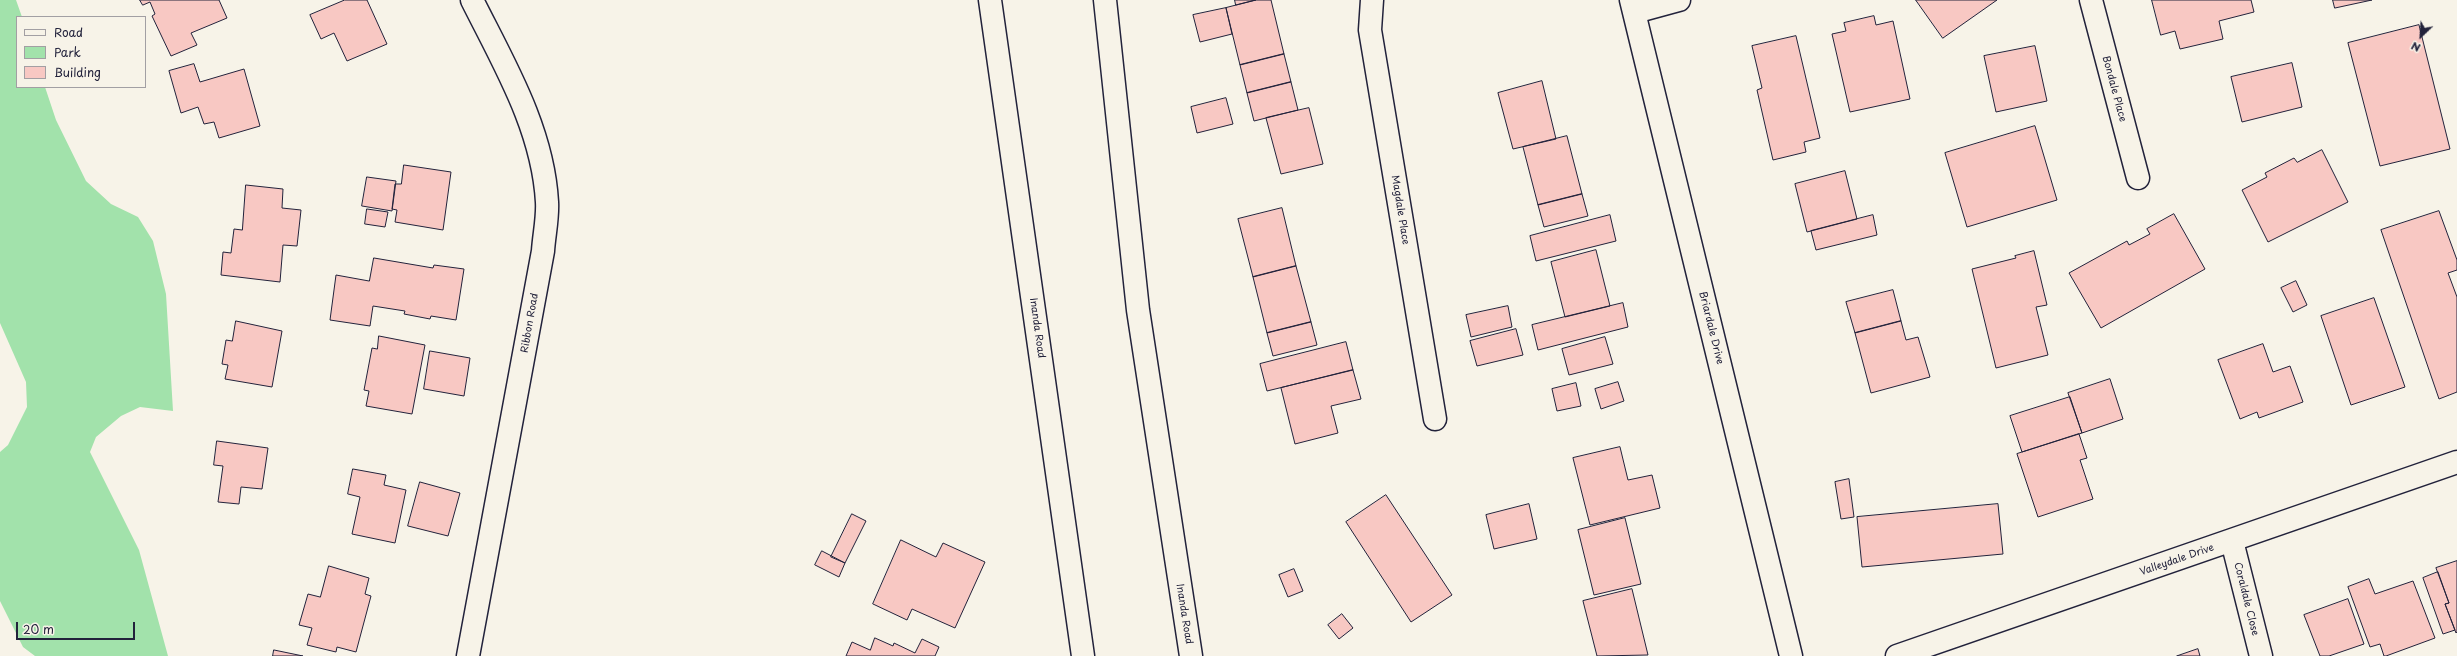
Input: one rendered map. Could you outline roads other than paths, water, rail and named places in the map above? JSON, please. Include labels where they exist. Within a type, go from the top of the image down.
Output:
[{"type":"street","name":"Ribbon Road","points":[[468,656],[543,251],[547,204],[542,165],[528,116],[472,0]]},
{"type":"street","name":"Inanda Road","points":[[990,0],[1083,656]]},
{"type":"street","name":"Inanda Road","points":[[1105,0],[1138,310],[1191,656]]},
{"type":"street","name":"Magdale Place","points":[[1372,0],[1370,30],[1435,419]]},
{"type":"street","points":[[1633,6],[1679,0]]},
{"type":"street","name":"Bondale Place","points":[[2091,0],[2138,178]]},
{"type":"street","name":"Briardale Drive","points":[[1633,6],[1791,656]]},
{"type":"street","name":"Valleydale Drive","points":[[1897,656],[2457,462]]},
{"type":"street","name":"Coraldale Close","points":[[2232,541],[2261,656]]}]
